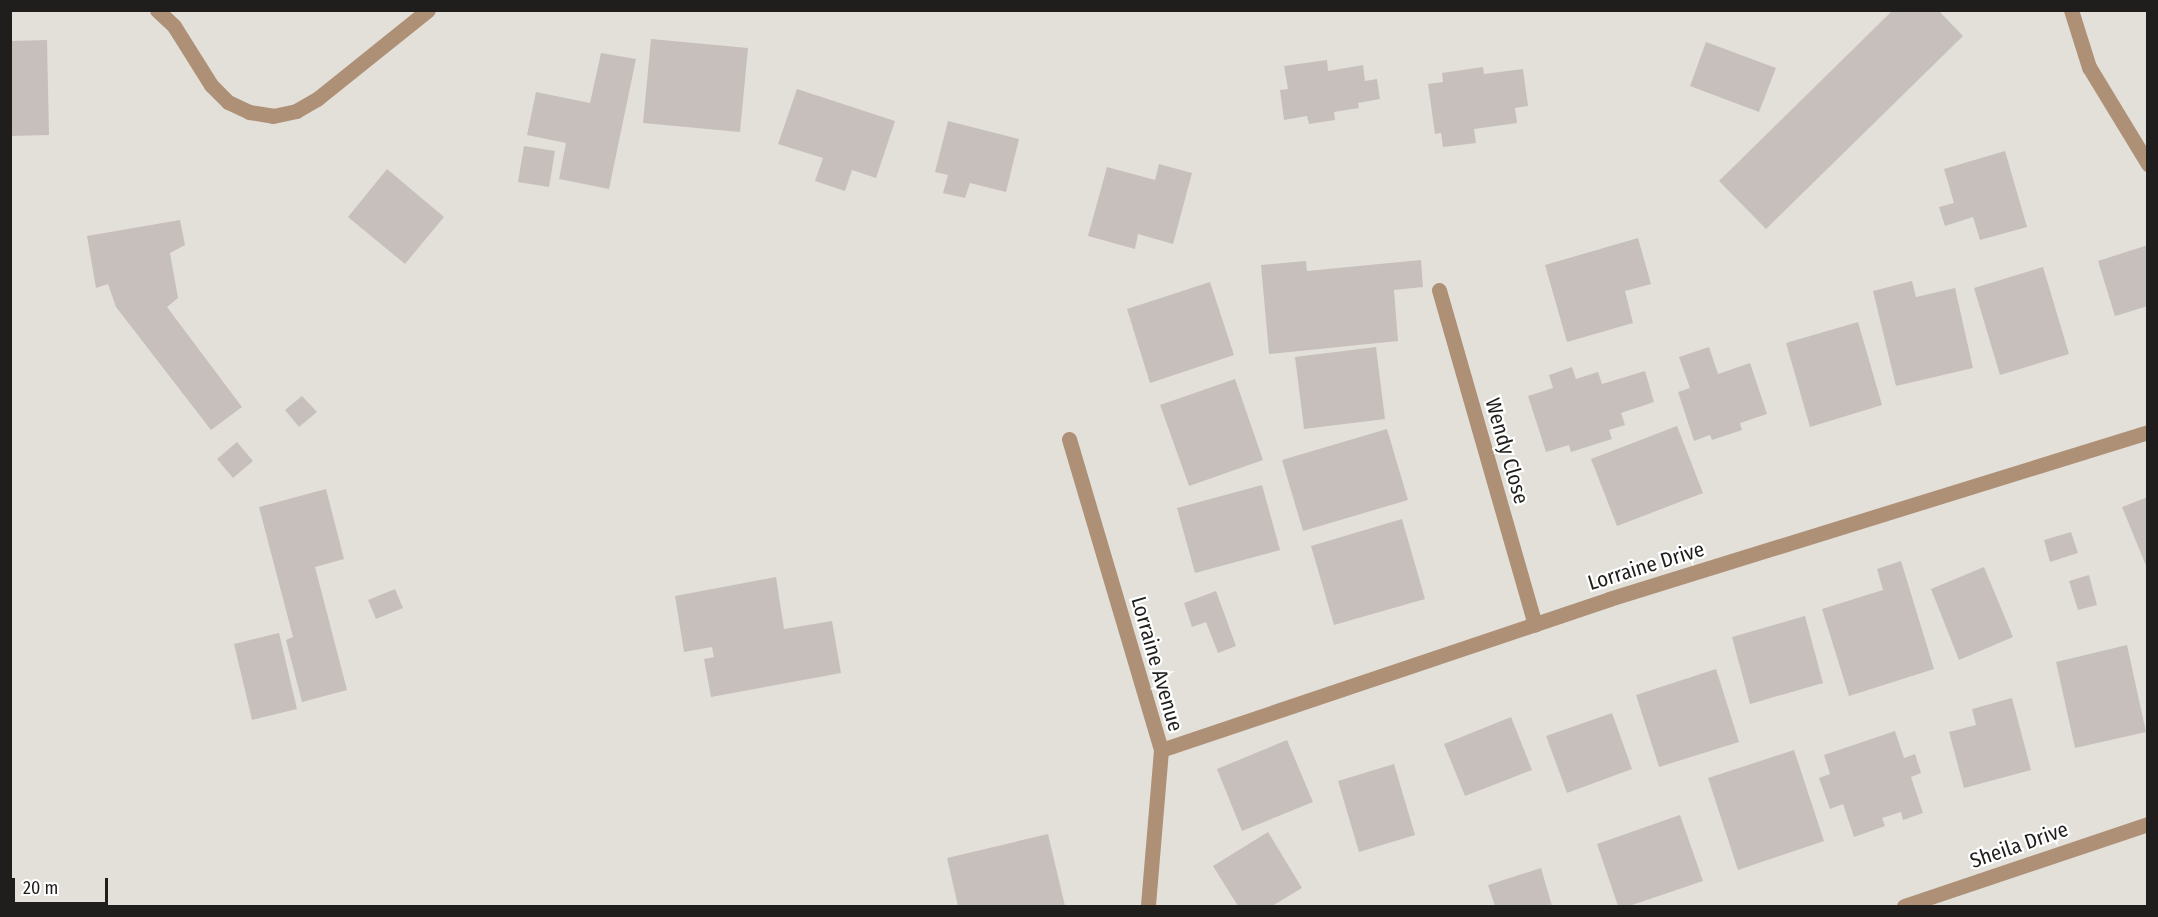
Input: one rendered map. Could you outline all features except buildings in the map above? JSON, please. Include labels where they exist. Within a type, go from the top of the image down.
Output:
[{"type":"street","points":[[158,10],[174,26],[211,85],[228,102],[249,112],[273,116],[296,111],[317,99],[428,10]]},
{"type":"street","points":[[2072,10],[2089,67],[2148,164]]},
{"type":"street","name":"Wendy Close","points":[[1439,290],[1535,624]]},
{"type":"street","name":"Lorraine Drive","points":[[1161,750],[1535,624],[2148,432]]},
{"type":"street","name":"Lorraine Avenue","points":[[1069,439],[1161,750],[1148,906]]},
{"type":"street","name":"Sheila Drive","points":[[1904,906],[2148,824]]}]
